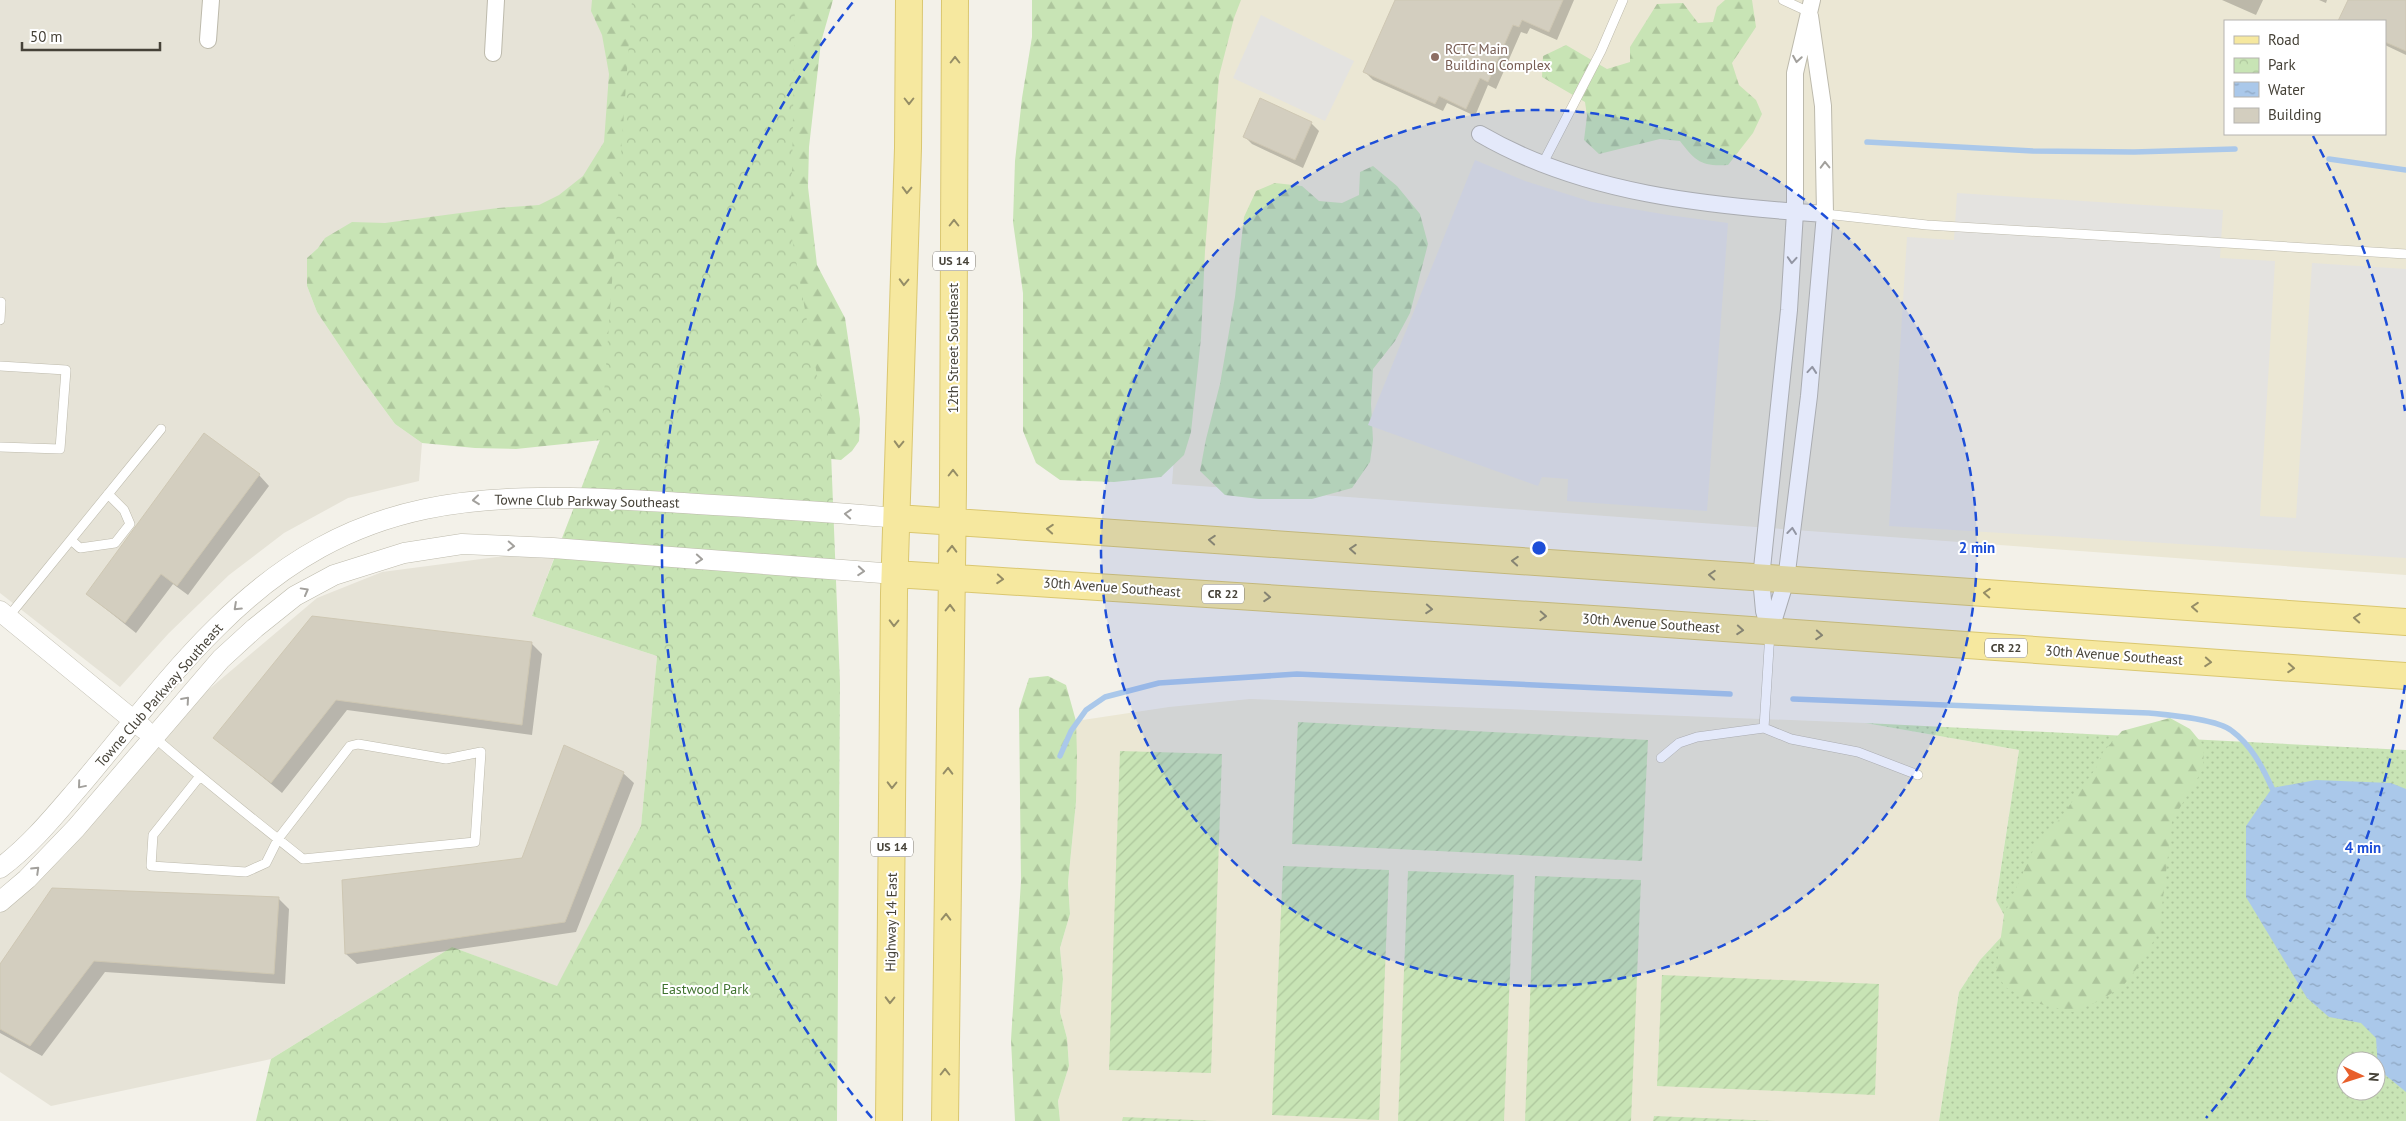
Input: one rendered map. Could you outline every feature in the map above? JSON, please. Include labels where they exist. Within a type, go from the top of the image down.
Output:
[{"type":"main road","name":"US 14","points":[[895,574],[908,148],[909,0]]},
{"type":"main road","name":"12th Street Southeast","points":[[951,576],[955,0]]},
{"type":"main road","points":[[897,518],[2406,622]]},
{"type":"main road","name":"30th Avenue Southeast","points":[[895,574],[951,576],[2406,676]]},
{"type":"main road","name":"Highway 14 East","points":[[889,1121],[895,574]]},
{"type":"main road","name":"US 14","points":[[945,1121],[951,576]]},
{"type":"street","points":[[208,40],[211,0]]},
{"type":"street","points":[[492,53],[496,0]]},
{"type":"street","points":[[1770,632],[1764,611],[1761,578],[1782,384],[1795,212],[1795,73],[1810,6]]},
{"type":"street","points":[[1770,632],[1786,580],[1810,396],[1825,214],[1823,106],[1810,6]]},
{"type":"street","points":[[1480,134],[1511,152],[1542,165],[1609,186],[1700,202],[1825,214]]},
{"type":"street","name":"Towne Club Parkway Southeast","points":[[0,868],[17,856],[53,818],[216,628],[277,574],[334,539],[376,522],[409,511],[457,502],[539,497],[652,501],[897,518]]},
{"type":"street","name":"Towne Club Parkway Southeast","points":[[0,902],[53,854],[221,659],[255,628],[295,596],[334,575],[404,553],[430,547],[481,545],[895,574]]},
{"type":"street","points":[[4,614],[153,737]]},
{"type":"lane","points":[[1542,165],[1601,51],[1623,0]]},
{"type":"lane","points":[[1783,0],[1810,6]]},
{"type":"lane","points":[[1825,214],[1927,224],[2406,254]]},
{"type":"lane","points":[[0,320],[1,302]]},
{"type":"lane","points":[[0,366],[66,370],[60,449],[0,447]]},
{"type":"lane","points":[[4,614],[71,540],[160,429]]},
{"type":"lane","points":[[71,540],[80,548],[115,543],[130,524],[124,510],[108,494]]},
{"type":"lane","points":[[1764,728],[1770,632]]},
{"type":"lane","points":[[1661,758],[1679,743],[1697,737],[1764,728],[1791,739],[1858,752],[1918,775]]},
{"type":"lane","points":[[153,737],[200,776],[278,839],[303,859],[475,842],[482,752],[446,759],[358,744],[350,746],[278,839],[266,863],[246,872],[151,866],[153,835],[200,776]]},
{"type":"shaded area","points":[[0,0],[714,0],[695,280],[318,248],[307,258],[307,286],[317,312],[359,375],[395,424],[422,443],[419,481],[348,498],[284,533],[229,575],[169,633],[120,687],[0,593]]},
{"type":"shaded area","points":[[1226,0],[2406,0],[2406,575],[1172,484],[1205,46]]},
{"type":"shaded area","points":[[1261,15],[1354,61],[1325,121],[1233,78]]},
{"type":"shaded area","points":[[1475,160],[1525,181],[1592,202],[1728,223],[1707,511],[1567,501],[1568,479],[1542,477],[1538,486],[1368,425]]},
{"type":"shaded area","points":[[1957,193],[2223,210],[2220,258],[2275,261],[2260,516],[2296,518],[2312,263],[2406,269],[2406,558],[1889,526],[1907,237],[1954,240]]},
{"type":"shaded area","points":[[504,556],[554,558],[532,616],[657,656],[641,826],[557,987],[452,947],[271,1059],[51,1106],[0,1072],[0,913],[65,855],[200,697],[317,598],[382,572]]},
{"type":"shaded area","points":[[1250,699],[1865,723],[2019,750],[1996,899],[2004,915],[2003,935],[1980,960],[1959,992],[1939,1121],[1060,1121],[1058,1101],[1069,1066],[1067,1038],[1060,1012],[1063,979],[1060,948],[1070,914],[1068,883],[1076,802],[1076,721],[1169,707]]},
{"type":"green space","points":[[592,0],[833,0],[821,42],[809,147],[808,187],[817,265],[845,318],[860,419],[859,441],[852,451],[841,460],[621,438],[516,449],[475,448],[422,443],[395,424],[359,375],[317,312],[307,286],[307,258],[325,238],[352,222],[385,223],[498,208],[539,205],[559,195],[583,176],[604,142],[609,74],[602,35],[591,11]]},
{"type":"green space","name":"Eastwood Park","points":[[632,0],[795,0],[791,233],[831,452],[840,683],[837,1121],[256,1121],[271,1059],[452,947],[557,986],[641,826],[657,656],[532,616],[601,437]]},
{"type":"green space","points":[[1032,0],[1241,0],[1234,18],[1219,76],[1205,251],[1201,338],[1191,432],[1184,455],[1161,477],[1114,482],[1060,480],[1036,463],[1023,431],[1023,293],[1013,222],[1015,161],[1022,98],[1032,37]]},
{"type":"green space","points":[[1725,0],[1752,0],[1756,27],[1732,63],[1739,85],[1756,100],[1762,114],[1753,133],[1728,165],[1705,164],[1695,158],[1680,141],[1660,139],[1599,154],[1584,140],[1587,116],[1585,102],[1542,77],[1543,56],[1566,45],[1607,69],[1630,62],[1630,47],[1657,4],[1683,3],[1698,23],[1713,22],[1717,7]]},
{"type":"green space","points":[[1373,166],[1397,186],[1420,214],[1428,244],[1410,313],[1395,341],[1373,369],[1371,404],[1373,440],[1370,462],[1352,488],[1312,499],[1259,499],[1225,495],[1200,471],[1220,384],[1235,297],[1244,217],[1256,191],[1275,183],[1302,186],[1319,201],[1342,203],[1359,195],[1360,172]]},
{"type":"green space","points":[[1048,676],[1066,685],[1076,721],[1076,802],[1068,883],[1070,914],[1060,948],[1063,979],[1060,1012],[1067,1038],[1069,1066],[1058,1101],[1060,1121],[1015,1121],[1011,1040],[1021,881],[1019,709],[1029,678]]},
{"type":"green space","points":[[2170,718],[2190,729],[2204,746],[2203,769],[2172,821],[2159,932],[2138,967],[2123,986],[2099,1001],[2073,1012],[2032,1002],[2005,987],[1996,972],[2004,915],[2035,846],[2059,820],[2096,768],[2103,752],[2122,731]]},
{"type":"green space","points":[[1298,722],[1648,740],[1642,861],[1292,844]]},
{"type":"green space","points":[[1865,723],[2406,750],[2406,1121],[1939,1121],[1959,992],[1980,960],[2003,935],[2004,915],[1996,900],[2019,750]]},
{"type":"green space","points":[[1120,751],[1222,754],[1211,1073],[1109,1070]]},
{"type":"green space","points":[[1283,866],[1389,870],[1379,1120],[1272,1115]]},
{"type":"green space","points":[[1408,871],[1514,875],[1504,1121],[1398,1121]]},
{"type":"green space","points":[[1535,876],[1641,880],[1631,1121],[1525,1121]]},
{"type":"green space","points":[[1662,975],[1879,984],[1875,1095],[1657,1086]]},
{"type":"green space","points":[[1654,1116],[1776,1121],[1653,1121]]},
{"type":"green space","points":[[1123,1117],[1217,1121],[1122,1121]]},
{"type":"water","points":[[2316,780],[2391,783],[2406,789],[2406,1092],[2386,1076],[2386,1051],[2377,1051],[2376,1038],[2361,1023],[2329,1017],[2307,998],[2246,897],[2246,826],[2272,788]]},
{"type":"building","name":"RCTC Main Building Complex","points":[[1395,0],[1563,0],[1549,32],[1522,20],[1519,27],[1513,25],[1488,82],[1480,78],[1466,109],[1439,96],[1435,104],[1363,72]]},
{"type":"building","points":[[2348,0],[2406,0],[2406,51],[2386,42],[2386,20],[2338,20]]},
{"type":"building","points":[[1260,98],[1312,122],[1295,160],[1243,137]]},
{"type":"building","points":[[204,433],[260,474],[177,586],[161,574],[125,623],[86,594]]},
{"type":"building","points":[[312,616],[532,642],[522,725],[336,700],[271,783],[213,738]]},
{"type":"building","points":[[564,745],[624,772],[565,922],[345,954],[342,880],[522,858]]},
{"type":"building","points":[[52,888],[279,897],[274,974],[94,961],[30,1046],[0,1029],[0,964]]},
{"type":"waterway","points":[[1867,142],[2033,151],[2134,152],[2235,149]]},
{"type":"waterway","points":[[2329,159],[2406,170]]},
{"type":"waterway","points":[[1060,756],[1071,731],[1086,710],[1105,697],[1159,683],[1297,674],[1730,694]]},
{"type":"waterway","points":[[1793,699],[2149,713],[2192,718],[2216,723],[2239,737],[2255,756],[2272,788]]},
{"type":"place","name":"RCTC Main Building Complex","points":[[1435,57]]}]
